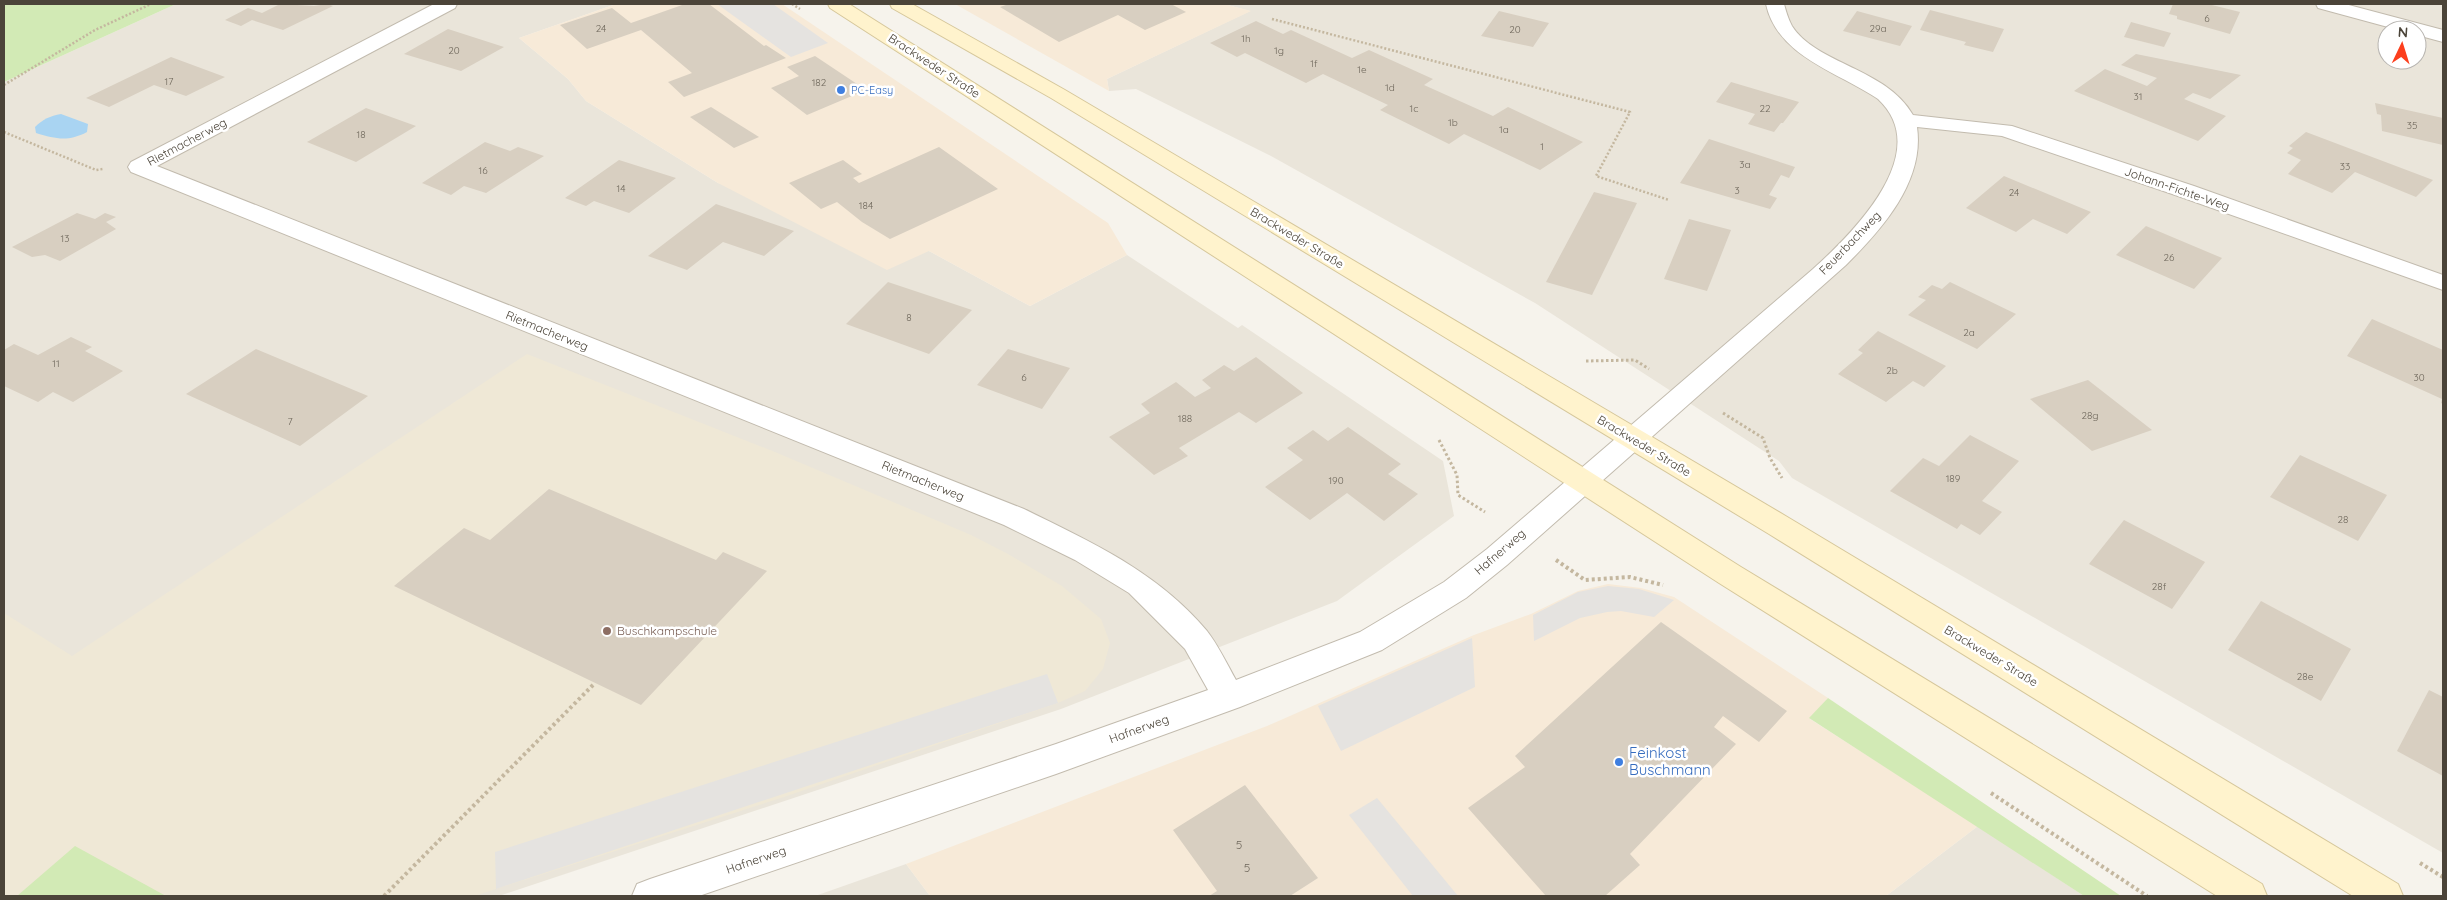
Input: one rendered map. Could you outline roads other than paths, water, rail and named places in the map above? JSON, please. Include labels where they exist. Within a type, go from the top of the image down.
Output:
[{"type":"main road","name":"Brackweder Straße","points":[[837,4],[1454,400],[1585,480],[1739,580],[2249,896]]},
{"type":"main road","name":"Brackweder Straße","points":[[899,4],[1058,94],[1633,439],[2385,896]]},
{"type":"street","name":"Rietmacherweg","points":[[448,4],[139,168],[1023,522],[1085,552],[1140,585],[1196,640],[1229,696]]},
{"type":"street","points":[[1775,4],[1780,22],[1801,45],[1878,89],[1896,103],[1905,120]]},
{"type":"street","points":[[2325,4],[2443,36]]},
{"type":"street","name":"Feuerbachweg","points":[[1585,480],[1834,263],[1880,214],[1894,191],[1903,166],[1906,144],[1905,120]]},
{"type":"street","name":"Johann-Fichte-Weg","points":[[1905,120],[2004,130],[2186,191],[2443,283]]},
{"type":"street","name":"Hafnerweg","points":[[650,896],[1047,762],[1270,683],[1371,641],[1454,590],[1497,557],[1585,480]]},
{"type":"water","points":[[61,114],[88,124],[87,132],[68,138],[50,137],[36,133],[35,127],[41,122]]},
{"type":"place","name":"PC-Easy","points":[[841,90]]},
{"type":"place","name":"Buschkampschule","points":[[607,631]]},
{"type":"place","name":"Feinkost Buschmann","points":[[1619,762]]}]
